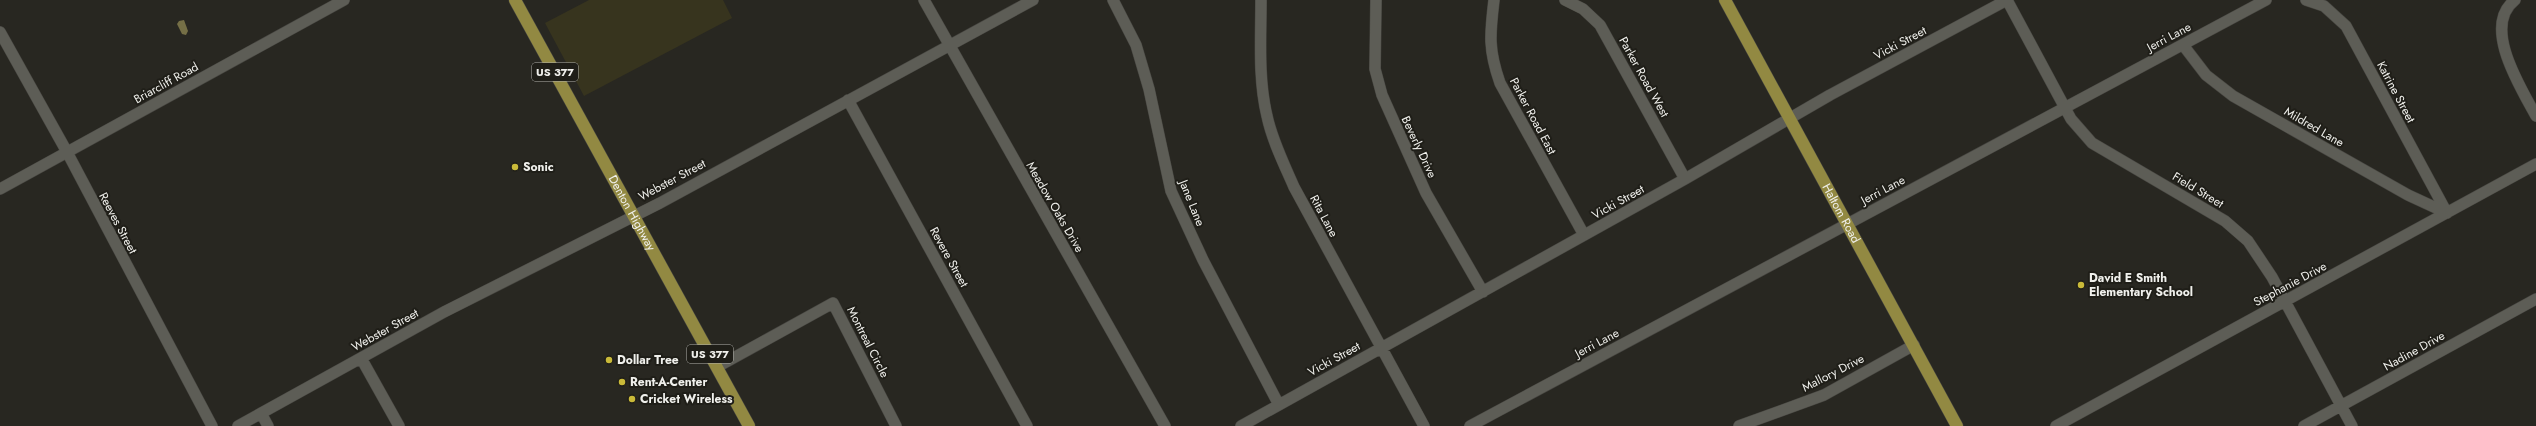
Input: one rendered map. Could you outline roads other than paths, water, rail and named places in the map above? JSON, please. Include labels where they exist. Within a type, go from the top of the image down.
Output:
[{"type":"main road","name":"Denton Highway","points":[[515,0],[749,426]]},
{"type":"main road","name":"Haltom Road","points":[[1725,0],[1957,426]]},
{"type":"street","name":"Briarcliff Road","points":[[0,189],[344,0]]},
{"type":"street","name":"Meadow Oaks Drive","points":[[924,0],[1165,426]]},
{"type":"street","name":"Webster Street","points":[[238,426],[464,302],[633,215],[660,203],[1033,0]]},
{"type":"street","name":"Jane Lane","points":[[1113,0],[1136,45],[1149,90],[1171,191],[1202,260],[1279,405]]},
{"type":"street","name":"Rita Lane","points":[[1261,0],[1262,90],[1267,117],[1294,187],[1424,426]]},
{"type":"street","name":"Beverly Drive","points":[[1376,0],[1376,69],[1382,95],[1426,193],[1483,292]]},
{"type":"street","name":"Parker Road East","points":[[1494,0],[1489,41],[1492,61],[1500,83],[1584,235]]},
{"type":"street","name":"Parker Road West","points":[[1565,0],[1583,9],[1600,25],[1685,179]]},
{"type":"street","name":"Vicki Street","points":[[1241,426],[1685,179],[1790,118],[2007,0]]},
{"type":"street","name":"Field Street","points":[[2007,0],[2071,119],[2092,143],[2225,221],[2248,241],[2261,258],[2352,426]]},
{"type":"street","name":"Jerri Lane","points":[[1470,426],[2266,0]]},
{"type":"street","name":"Katrine Street","points":[[2306,0],[2324,6],[2346,26],[2447,213]]},
{"type":"street","points":[[2515,0],[2506,11],[2502,20],[2505,52],[2510,67],[2536,116]]},
{"type":"street","name":"Reeves Street","points":[[0,32],[67,152],[212,426]]},
{"type":"street","name":"Mildred Lane","points":[[2183,44],[2206,74],[2233,96],[2408,195],[2447,213]]},
{"type":"street","name":"Revere Street","points":[[848,100],[1027,426]]},
{"type":"street","name":"Stephanie Drive","points":[[2056,426],[2536,164]]},
{"type":"street","name":"Nadine Drive","points":[[2304,426],[2536,299]]},
{"type":"street","name":"Montreal Circle","points":[[717,367],[832,303],[896,426]]},
{"type":"street","name":"Mallory Drive","points":[[1739,426],[1824,395],[1914,345]]},
{"type":"street","points":[[361,358],[400,426]]},
{"type":"street","points":[[261,414],[268,426]]},
{"type":"place","name":"Sonic","points":[[515,167]]},
{"type":"place","name":"David E Smith Elementary School","points":[[2081,285]]},
{"type":"place","name":"Dollar Tree","points":[[609,360]]},
{"type":"place","name":"Rent-A-Center","points":[[622,382]]},
{"type":"place","name":"Cricket Wireless","points":[[632,399]]}]
